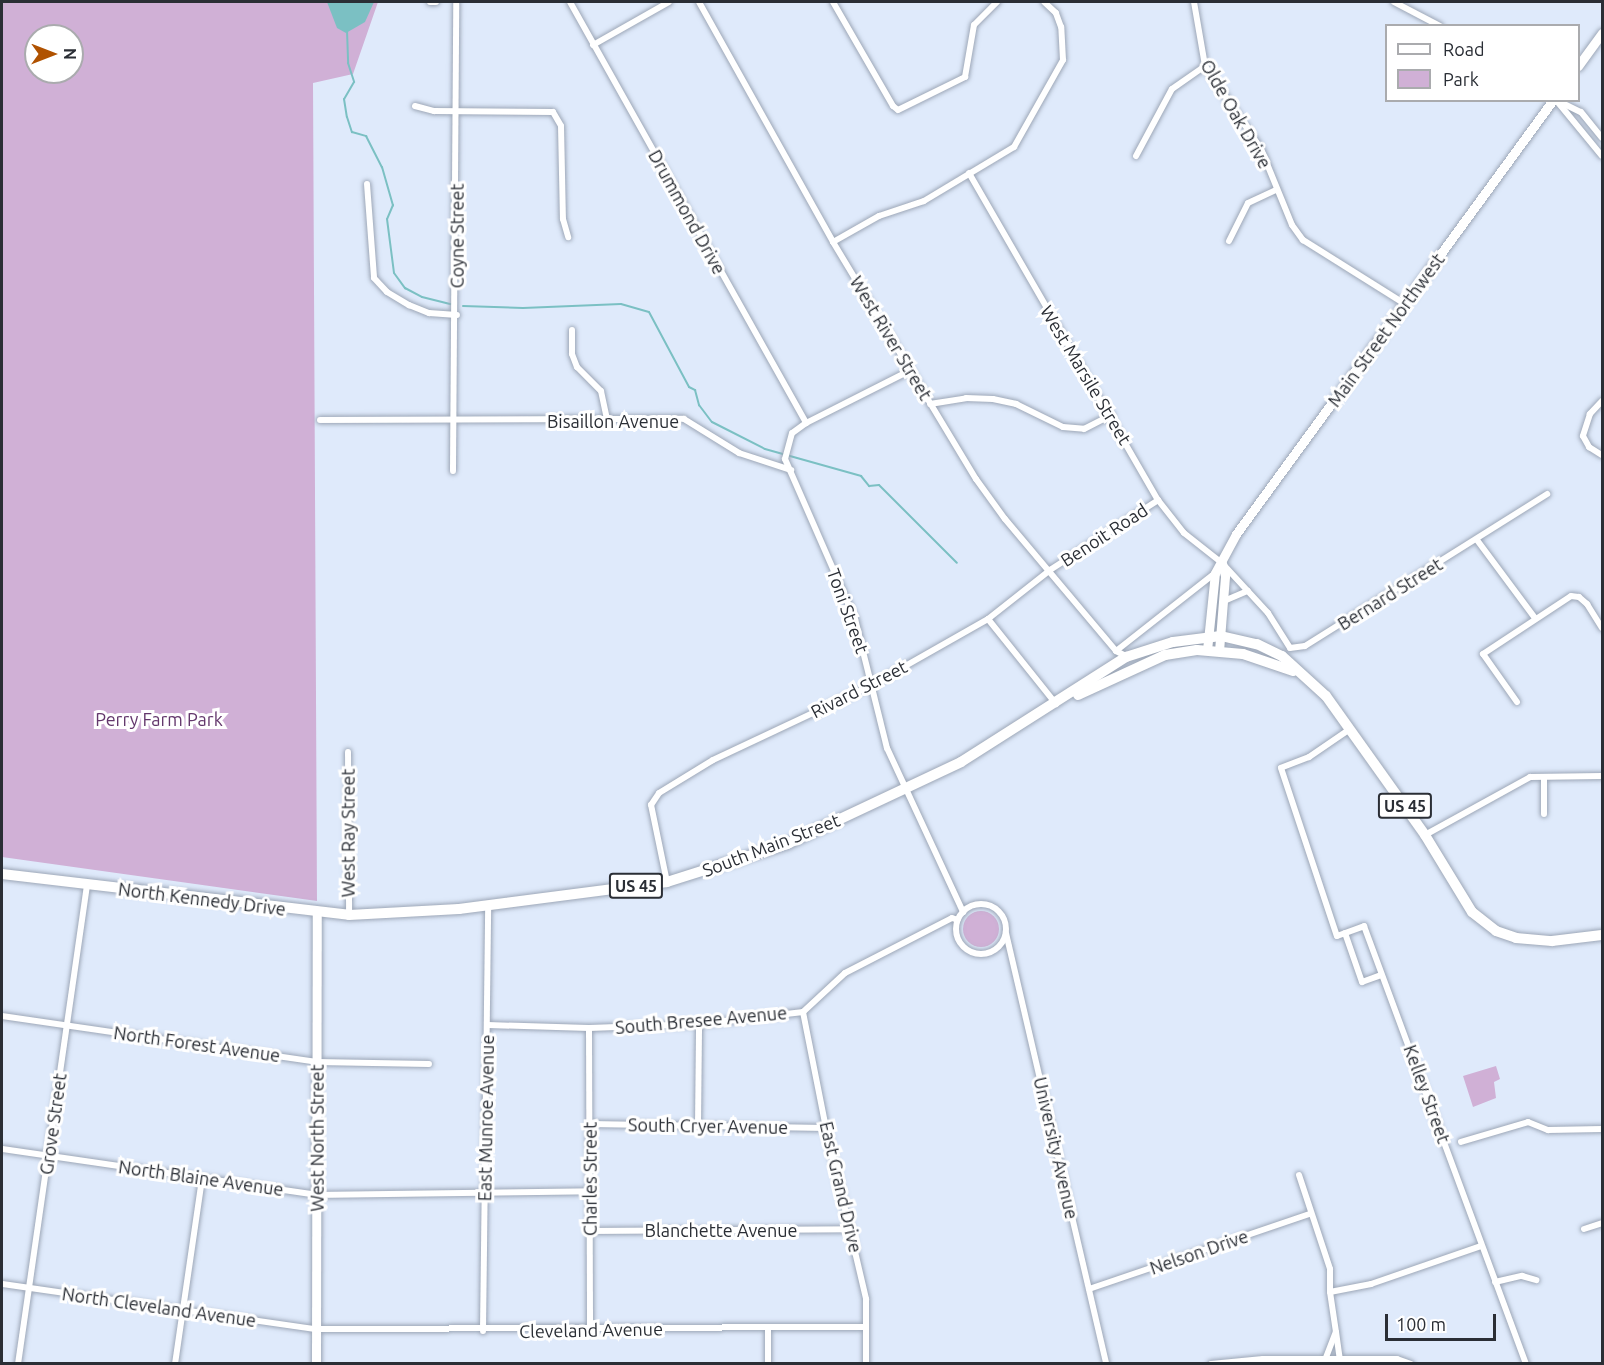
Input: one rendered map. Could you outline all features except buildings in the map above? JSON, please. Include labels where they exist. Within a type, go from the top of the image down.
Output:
[{"type":"main road","points":[[1580,63],[1602,33]]},
{"type":"main road","name":"Main Street Northwest","points":[[1207,650],[1215,573],[1236,534],[1555,102]]},
{"type":"main road","name":"Main Street Northwest","points":[[1220,651],[1224,601],[1222,563]]},
{"type":"main road","name":"US 45","points":[[1208,638],[1221,636],[1257,644],[1282,656],[1326,696],[1425,835],[1472,912],[1510,937],[1552,941],[1602,935]]},
{"type":"main road","name":"South Main Street","points":[[317,913],[349,915],[415,913],[667,882],[787,844],[961,762],[1056,704],[1113,665],[1121,654],[1173,642],[1208,638]]},
{"type":"main road","name":"South Main Street","points":[[1056,704],[1165,655],[1207,650]]},
{"type":"main road","name":"US 45","points":[[1207,650],[1262,659],[1299,673]]},
{"type":"main road","name":"US 45","points":[[2,874],[87,885]]},
{"type":"main road","name":"North Kennedy Drive","points":[[87,885],[317,913]]},
{"type":"main road","name":"West North Street","points":[[316,1364],[317,913]]},
{"type":"street","points":[[430,2],[436,2]]},
{"type":"street","name":"Coyne Street","points":[[453,471],[457,315],[456,2]]},
{"type":"street","name":"Drummond Drive","points":[[570,2],[806,423]]},
{"type":"street","points":[[593,45],[669,2]]},
{"type":"street","name":"West River Street","points":[[699,2],[833,242],[930,404],[1005,519],[1121,654]]},
{"type":"street","points":[[833,2],[893,106],[898,110],[968,73],[974,25],[997,2]]},
{"type":"street","points":[[833,242],[879,216],[924,201],[1014,147],[1059,69],[1064,42],[1062,27],[1056,13],[1044,2]]},
{"type":"street","name":"Olde Oak Drive","points":[[1194,2],[1205,66],[1260,149],[1276,190],[1303,240],[1405,304]]},
{"type":"street","points":[[1394,2],[1436,24]]},
{"type":"street","points":[[1136,156],[1172,90],[1205,66]]},
{"type":"street","points":[[1558,102],[1602,156]]},
{"type":"street","points":[[1560,102],[1581,112],[1602,138]]},
{"type":"street","points":[[415,105],[434,111],[553,112],[561,126],[563,219],[568,237]]},
{"type":"street","name":"West Marsile Street","points":[[969,173],[1039,298],[1112,415],[1158,500],[1184,533],[1222,563]]},
{"type":"street","points":[[367,184],[374,278],[387,292],[429,314],[457,315]]},
{"type":"street","name":"Olde Oak Drive","points":[[1229,241],[1248,203],[1276,190]]},
{"type":"street","points":[[572,330],[572,354],[577,367],[601,391],[607,420]]},
{"type":"street","points":[[792,471],[786,462],[785,448],[792,433],[806,423],[909,370]]},
{"type":"street","points":[[930,404],[951,399],[993,399],[1016,404],[1063,427],[1084,429],[1112,415]]},
{"type":"street","points":[[1602,401],[1590,414],[1583,436],[1589,447],[1602,455]]},
{"type":"street","name":"Bisaillon Avenue","points":[[320,420],[454,422],[684,419],[739,453],[792,471]]},
{"type":"street","name":"Toni Street","points":[[792,471],[855,619],[886,748],[907,788]]},
{"type":"street","name":"Bernard Street","points":[[1222,563],[1268,613],[1285,643],[1297,649],[1477,540],[1547,494]]},
{"type":"street","name":"Benoit Road","points":[[1050,570],[1158,500]]},
{"type":"street","points":[[1477,540],[1535,618]]},
{"type":"street","name":"Rivard Street","points":[[667,882],[651,805],[659,793],[713,760],[870,686],[988,619],[1050,570]]},
{"type":"street","name":"South Main Street","points":[[1121,654],[1215,573]]},
{"type":"street","points":[[1224,601],[1248,591]]},
{"type":"street","points":[[1517,702],[1483,654],[1570,596],[1579,597],[1602,628]]},
{"type":"street","points":[[988,619],[1056,704]]},
{"type":"street","points":[[1351,728],[1309,757],[1281,768],[1337,936],[1345,933],[1362,982],[1381,975]]},
{"type":"street","name":"West Ray Street","points":[[348,752],[349,915]]},
{"type":"street","points":[[1425,835],[1530,777],[1602,776]]},
{"type":"street","points":[[1544,778],[1544,814]]},
{"type":"street","points":[[907,788],[963,912],[958,920],[961,944],[974,953],[991,952],[1006,933]]},
{"type":"street","name":"Grove Street","points":[[18,1364],[87,885]]},
{"type":"street","name":"East Munroe Avenue","points":[[483,1331],[488,904]]},
{"type":"street","name":"University Avenue","points":[[963,912],[976,904],[992,906],[1004,917],[1106,1364]]},
{"type":"street","name":"South Bresee Avenue","points":[[488,1025],[589,1028],[699,1024],[803,1012],[845,973],[952,918],[958,920]]},
{"type":"street","name":"Kelley Street","points":[[1345,933],[1364,926],[1526,1364]]},
{"type":"street","name":"East Grand Drive","points":[[803,1012],[826,1128],[866,1299],[866,1364]]},
{"type":"street","name":"North Forest Avenue","points":[[2,1016],[317,1062],[429,1064]]},
{"type":"street","points":[[698,1126],[699,1024]]},
{"type":"street","name":"Charles Street","points":[[589,1028],[590,1330]]},
{"type":"street","points":[[1461,1142],[1507,1125],[1528,1122],[1548,1130],[1602,1129]]},
{"type":"street","name":"South Cryer Avenue","points":[[590,1124],[826,1128]]},
{"type":"street","name":"North Blaine Avenue","points":[[2,1149],[316,1195],[590,1191]]},
{"type":"street","points":[[1299,1175],[1330,1269],[1330,1292],[1340,1361]]},
{"type":"street","points":[[176,1364],[202,1178]]},
{"type":"street","name":"Nelson Drive","points":[[1089,1289],[1310,1214]]},
{"type":"street","points":[[1584,1229],[1602,1223]]},
{"type":"street","name":"Blanchette Avenue","points":[[590,1231],[851,1229]]},
{"type":"street","points":[[1330,1292],[1371,1284],[1481,1246]]},
{"type":"street","points":[[1495,1282],[1522,1276],[1536,1280]]},
{"type":"street","name":"North Cleveland Avenue","points":[[2,1284],[316,1329]]},
{"type":"street","name":"Cleveland Avenue","points":[[316,1329],[483,1331],[866,1327]]},
{"type":"street","points":[[768,1328],[768,1364]]},
{"type":"street","points":[[1325,1360],[1336,1332]]},
{"type":"street","points":[[1211,1364],[1263,1359],[1340,1361],[1397,1359],[1411,1364]]},
{"type":"green space","name":"Perry Farm Park","points":[[2,2],[378,2],[353,74],[313,83],[317,901],[2,857]]},
{"type":"green space","points":[[981,911],[993,917],[999,929],[993,941],[981,947],[969,941],[963,929],[969,917]]},
{"type":"green space","points":[[1496,1066],[1500,1079],[1494,1082],[1496,1098],[1473,1107],[1463,1076]]},
{"type":"shaded area","points":[[327,2],[374,2],[365,22],[346,33],[337,28]]},
{"type":"waterway","points":[[347,30],[348,63],[354,82],[344,99],[347,117],[352,132],[366,136],[382,167],[393,205],[387,219],[394,273],[405,288],[422,297],[453,305]]},
{"type":"waterway","points":[[463,306],[523,308],[621,304],[649,312],[689,387],[695,390],[699,405],[712,422],[765,449],[861,476],[869,486],[879,485],[957,563]]}]
